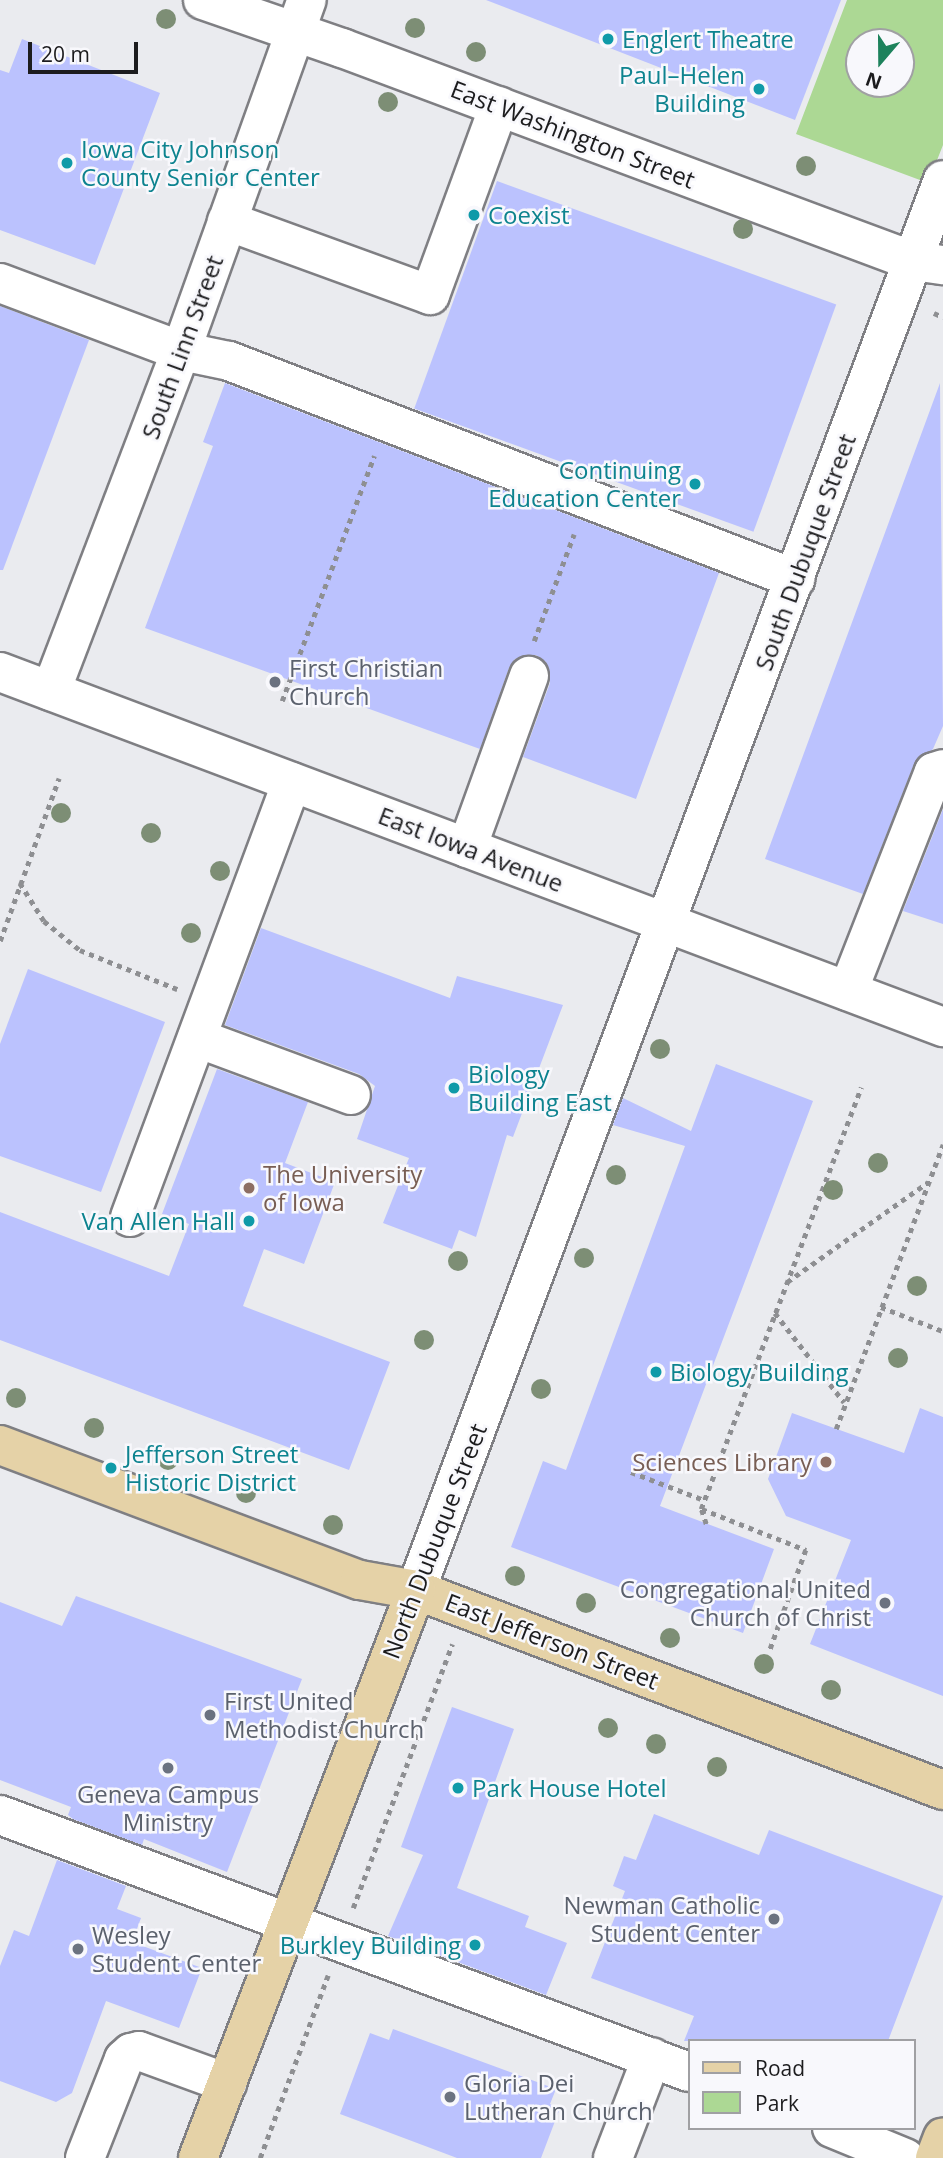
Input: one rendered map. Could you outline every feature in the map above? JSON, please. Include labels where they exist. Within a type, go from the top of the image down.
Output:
[{"type":"main road","name":"East Jefferson Street","points":[[0,1445],[360,1580],[416,1590],[943,1790]]},
{"type":"main road","name":"North Dubuque Street","points":[[198,2158],[416,1590]]},
{"type":"main road","points":[[935,2158],[943,2137]]},
{"type":"street","name":"East Washington Street","points":[[203,0],[301,16],[499,106],[928,263]]},
{"type":"street","name":"South Linn Street","points":[[51,691],[181,351],[301,16]]},
{"type":"street","points":[[228,221],[430,295],[499,106]]},
{"type":"street","name":"South Dubuque Street","points":[[668,923],[795,579],[928,263],[943,180]]},
{"type":"street","points":[[0,283],[181,351],[229,361],[795,579]]},
{"type":"street","name":"East Iowa Avenue","points":[[0,672],[943,1027]]},
{"type":"street","points":[[467,848],[529,676]]},
{"type":"street","points":[[848,991],[934,772],[943,769]]},
{"type":"street","points":[[130,1217],[292,782]]},
{"type":"street","name":"North Dubuque Street","points":[[416,1590],[668,923]]},
{"type":"street","points":[[197,1038],[351,1095]]},
{"type":"street","points":[[0,1815],[688,2072]]},
{"type":"street","points":[[85,2158],[124,2059],[131,2053],[139,2052],[227,2083]]},
{"type":"street","points":[[613,2158],[652,2057]]},
{"type":"street","points":[[837,2130],[905,2158]]},
{"type":"path","points":[[282,701],[387,422]]},
{"type":"path","points":[[529,676],[533,646],[586,500]]},
{"type":"path","points":[[0,941],[59,778]]},
{"type":"path","points":[[20,883],[44,921],[80,950],[211,1001]]},
{"type":"path","points":[[706,1524],[701,1509],[704,1500],[861,1087]]},
{"type":"path","points":[[836,1429],[943,1144]]},
{"type":"path","points":[[787,1283],[929,1181]]},
{"type":"path","points":[[881,1307],[943,1331]]},
{"type":"path","points":[[775,1313],[845,1403]]},
{"type":"path","points":[[631,1472],[704,1500]]},
{"type":"path","points":[[701,1509],[806,1550],[769,1653]]},
{"type":"path","points":[[260,2158],[467,1609]]},
{"type":"green space","points":[[847,0],[943,0],[943,145],[928,183],[796,134]]},
{"type":"building","name":"Paul–Helen Building","points":[[486,0],[841,0],[795,120]]},
{"type":"building","name":"Iowa City Johnson County Senior Center","points":[[22,39],[160,93],[95,265],[0,230],[0,70],[9,73]]},
{"type":"building","points":[[497,181],[836,304],[753,532],[414,408]]},
{"type":"building","points":[[0,306],[89,340],[3,570],[0,570]]},
{"type":"building","points":[[225,383],[719,573],[636,799],[523,757],[550,683],[546,662],[536,655],[515,659],[509,668],[480,749],[145,628],[213,446],[203,442]]},
{"type":"building","points":[[940,383],[943,726],[933,749],[914,764],[863,894],[765,859]]},
{"type":"building","points":[[943,809],[943,924],[903,911]]},
{"type":"building","name":"Biology Building East","points":[[261,928],[450,998],[457,976],[563,1005],[513,1137],[507,1135],[476,1237],[459,1230],[452,1249],[383,1223],[409,1158],[357,1139],[375,1086],[359,1074],[225,1025]]},
{"type":"building","points":[[28,969],[165,1022],[101,1192],[0,1156],[0,1044]]},
{"type":"building","name":"Biology Building","points":[[716,1064],[813,1101],[660,1506],[774,1549],[743,1633],[511,1547],[543,1461],[566,1470],[685,1146],[613,1125],[623,1098],[691,1131]]},
{"type":"building","name":"Van Allen Hall","points":[[217,1069],[308,1102],[285,1163],[335,1182],[304,1264],[264,1249],[243,1306],[390,1362],[349,1470],[0,1340],[0,1212],[169,1276],[189,1224],[162,1214]]},
{"type":"building","points":[[920,1408],[943,1417],[943,1696],[810,1644],[851,1540],[786,1516],[768,1479],[792,1413],[904,1453]]},
{"type":"building","points":[[76,1596],[302,1679],[227,1872],[144,1839],[142,1845],[73,1819],[68,1815],[71,1807],[0,1780],[0,1602],[62,1626]]},
{"type":"building","points":[[452,1707],[514,1729],[457,1888],[529,1916],[525,1927],[567,1943],[546,1995],[388,1936],[423,1855],[401,1847]]},
{"type":"building","name":"Newman Catholic Student Center","points":[[654,1814],[759,1855],[769,1830],[943,1896],[889,2039],[684,2041],[694,2016],[591,1978],[625,1891],[613,1886],[624,1856],[636,1860]]},
{"type":"building","points":[[57,1860],[126,1886],[117,1909],[141,1918],[132,1942],[202,1968],[179,2028],[106,2001],[72,2093],[56,2102],[0,2081],[0,1966],[14,1930],[29,1936]]},
{"type":"building","name":"Gloria Dei Lutheran Church","points":[[393,2029],[556,2089],[550,2104],[560,2108],[541,2158],[457,2158],[340,2114],[370,2033],[389,2040]]},
{"type":"place","name":"Englert Theatre","points":[[608,39]]},
{"type":"place","name":"Paul–Helen Building","points":[[759,89]]},
{"type":"place","name":"Iowa City Johnson County Senior Center","points":[[67,163]]},
{"type":"place","name":"Coexist","points":[[474,215]]},
{"type":"place","name":"Continuing Education Center","points":[[695,484]]},
{"type":"place","name":"First Christian Church","points":[[275,682]]},
{"type":"place","name":"Biology Building East","points":[[454,1088]]},
{"type":"place","name":"The University of Iowa","points":[[249,1188]]},
{"type":"place","name":"Van Allen Hall","points":[[249,1221]]},
{"type":"place","name":"Biology Building","points":[[656,1372]]},
{"type":"place","name":"Sciences Library","points":[[826,1462]]},
{"type":"place","name":"Jefferson Street Historic District","points":[[111,1468]]},
{"type":"place","name":"Congregational United Church of Christ","points":[[885,1603]]},
{"type":"place","name":"First United Methodist Church","points":[[210,1715]]},
{"type":"place","name":"Geneva Campus Ministry","points":[[168,1768]]},
{"type":"place","name":"Park House Hotel","points":[[458,1788]]},
{"type":"place","name":"Newman Catholic Student Center","points":[[774,1919]]},
{"type":"place","name":"Burkley Building","points":[[475,1945]]},
{"type":"place","name":"Wesley Student Center","points":[[78,1949]]},
{"type":"place","name":"Gloria Dei Lutheran Church","points":[[450,2097]]}]
